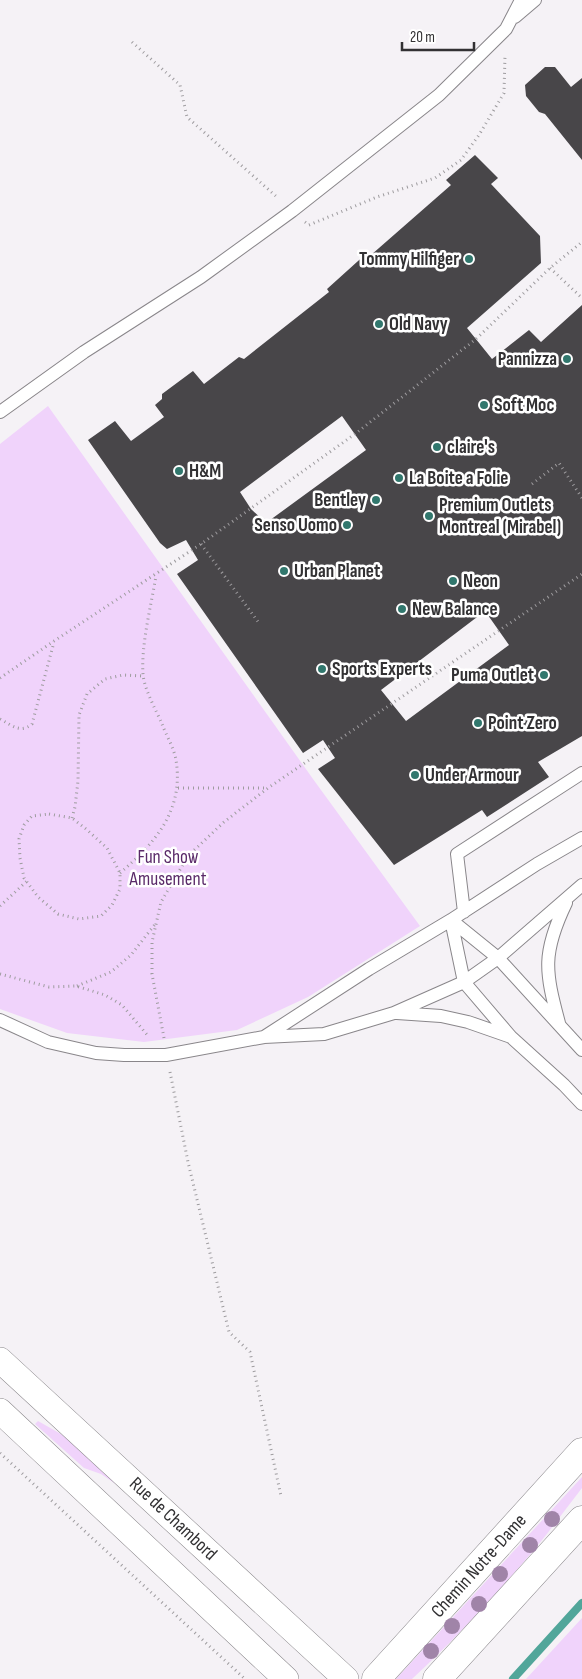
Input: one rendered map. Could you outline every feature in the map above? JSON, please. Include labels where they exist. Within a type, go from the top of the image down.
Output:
[{"type":"street","name":"Rue de Chambord","points":[[0,1360],[346,1679]]},
{"type":"street","name":"Rue de Chambord","points":[[0,1411],[286,1679]]},
{"type":"street","name":"Chemin Notre-Dame","points":[[376,1679],[582,1452]]},
{"type":"street","points":[[437,1679],[582,1520]]},
{"type":"lane","points":[[508,25],[522,0]]},
{"type":"lane","points":[[0,412],[84,352],[202,277],[292,211],[439,95],[535,0]]},
{"type":"lane","points":[[464,912],[457,854],[582,773]]},
{"type":"lane","points":[[264,1037],[369,969],[582,838]]},
{"type":"lane","points":[[0,1020],[48,1042],[96,1053],[124,1055],[166,1055],[264,1037],[324,1034],[394,1013],[464,982],[498,958],[582,885]]},
{"type":"lane","points":[[561,1028],[549,987],[548,956],[553,929],[568,899]]},
{"type":"lane","points":[[451,920],[498,958],[582,1050]]},
{"type":"lane","points":[[451,920],[464,982],[511,1037],[582,1104]]},
{"type":"lane","points":[[394,1013],[440,1016],[468,1022],[511,1037]]},
{"type":"path","points":[[132,42],[180,85],[187,117],[309,225],[377,197],[435,178],[461,160],[479,135],[504,93],[508,25]]},
{"type":"path","points":[[0,678],[156,575],[355,434],[476,339],[550,268],[582,242]]},
{"type":"path","points":[[550,268],[582,298]]},
{"type":"path","points":[[532,484],[559,463],[582,498]]},
{"type":"path","points":[[201,544],[258,623]]},
{"type":"path","points":[[281,1496],[250,1352],[229,1332],[188,1162],[166,1055],[152,974],[152,942],[161,902],[188,856],[224,822],[268,788],[582,574]]},
{"type":"path","points":[[120,872],[140,855],[155,838],[173,807],[178,788],[176,758],[143,676],[144,655],[156,575]]},
{"type":"path","points":[[0,719],[18,729],[27,729],[32,724],[54,641]]},
{"type":"path","points":[[72,818],[78,781],[79,715],[87,694],[104,679],[123,675],[143,676]]},
{"type":"path","points":[[178,788],[268,788]]},
{"type":"path","points":[[49,814],[72,818],[106,848],[120,872],[120,889],[112,905],[101,916],[79,919],[58,914],[38,897],[24,878],[19,839],[24,824],[32,816],[49,814]]},
{"type":"path","points":[[0,906],[27,881]]},
{"type":"path","points":[[0,974],[49,987],[76,986],[111,972],[131,955],[157,921]]},
{"type":"path","points":[[76,986],[104,995],[122,1005],[141,1029],[166,1055]]},
{"type":"path","points":[[0,1453],[245,1679]]},
{"type":"green space","name":"Fun Show Amusement","points":[[48,406],[420,926],[308,997],[237,1030],[144,1042],[67,1033],[0,1009],[0,444]]},
{"type":"green space","points":[[38,1421],[75,1442],[120,1487],[101,1474],[84,1468],[35,1424]]},
{"type":"green space","points":[[582,1477],[582,1488],[535,1549],[486,1604],[412,1679],[396,1679]]},
{"type":"green space","points":[[582,1618],[582,1679],[526,1679]]},
{"type":"building","points":[[545,67],[555,67],[571,87],[582,78],[582,160],[545,114],[539,112],[526,96],[525,85]]},
{"type":"building","name":"Premium Outlets Montreal (Mirabel)","points":[[475,155],[498,178],[491,184],[540,236],[541,263],[467,328],[492,359],[529,330],[541,342],[582,305],[582,736],[538,762],[549,777],[487,817],[482,810],[394,865],[318,769],[335,758],[323,740],[303,753],[177,574],[198,560],[186,540],[167,549],[160,543],[88,440],[115,421],[131,441],[164,417],[155,405],[162,399],[162,394],[193,371],[204,384],[239,357],[244,359],[329,292],[327,289],[368,252],[371,255],[451,185],[446,180]],"holes":[[[342,416],[366,450],[266,523],[251,509],[240,492]],[[485,611],[509,645],[406,721],[381,690]]]},
{"type":"waterway","points":[[513,1679],[582,1603]]},
{"type":"place","name":"Tommy Hilfiger","points":[[469,259]]},
{"type":"place","name":"Old Navy","points":[[379,324]]},
{"type":"place","name":"Pannizza","points":[[567,359]]},
{"type":"place","name":"Soft Moc","points":[[484,405]]},
{"type":"place","name":"claire's","points":[[437,447]]},
{"type":"place","name":"H&M","points":[[179,471]]},
{"type":"place","name":"La Boite a Folie","points":[[399,478]]},
{"type":"place","name":"Bentley","points":[[376,500]]},
{"type":"place","name":"Premium Outlets Montreal (Mirabel)","points":[[429,516]]},
{"type":"place","name":"Senso Uomo","points":[[347,525]]},
{"type":"place","name":"Urban Planet","points":[[284,571]]},
{"type":"place","name":"Neon","points":[[453,581]]},
{"type":"place","name":"New Balance","points":[[402,609]]},
{"type":"place","name":"Sports Experts","points":[[322,669]]},
{"type":"place","name":"Puma Outlet","points":[[544,675]]},
{"type":"place","name":"Point Zero","points":[[478,723]]},
{"type":"place","name":"Under Armour","points":[[415,775]]}]
